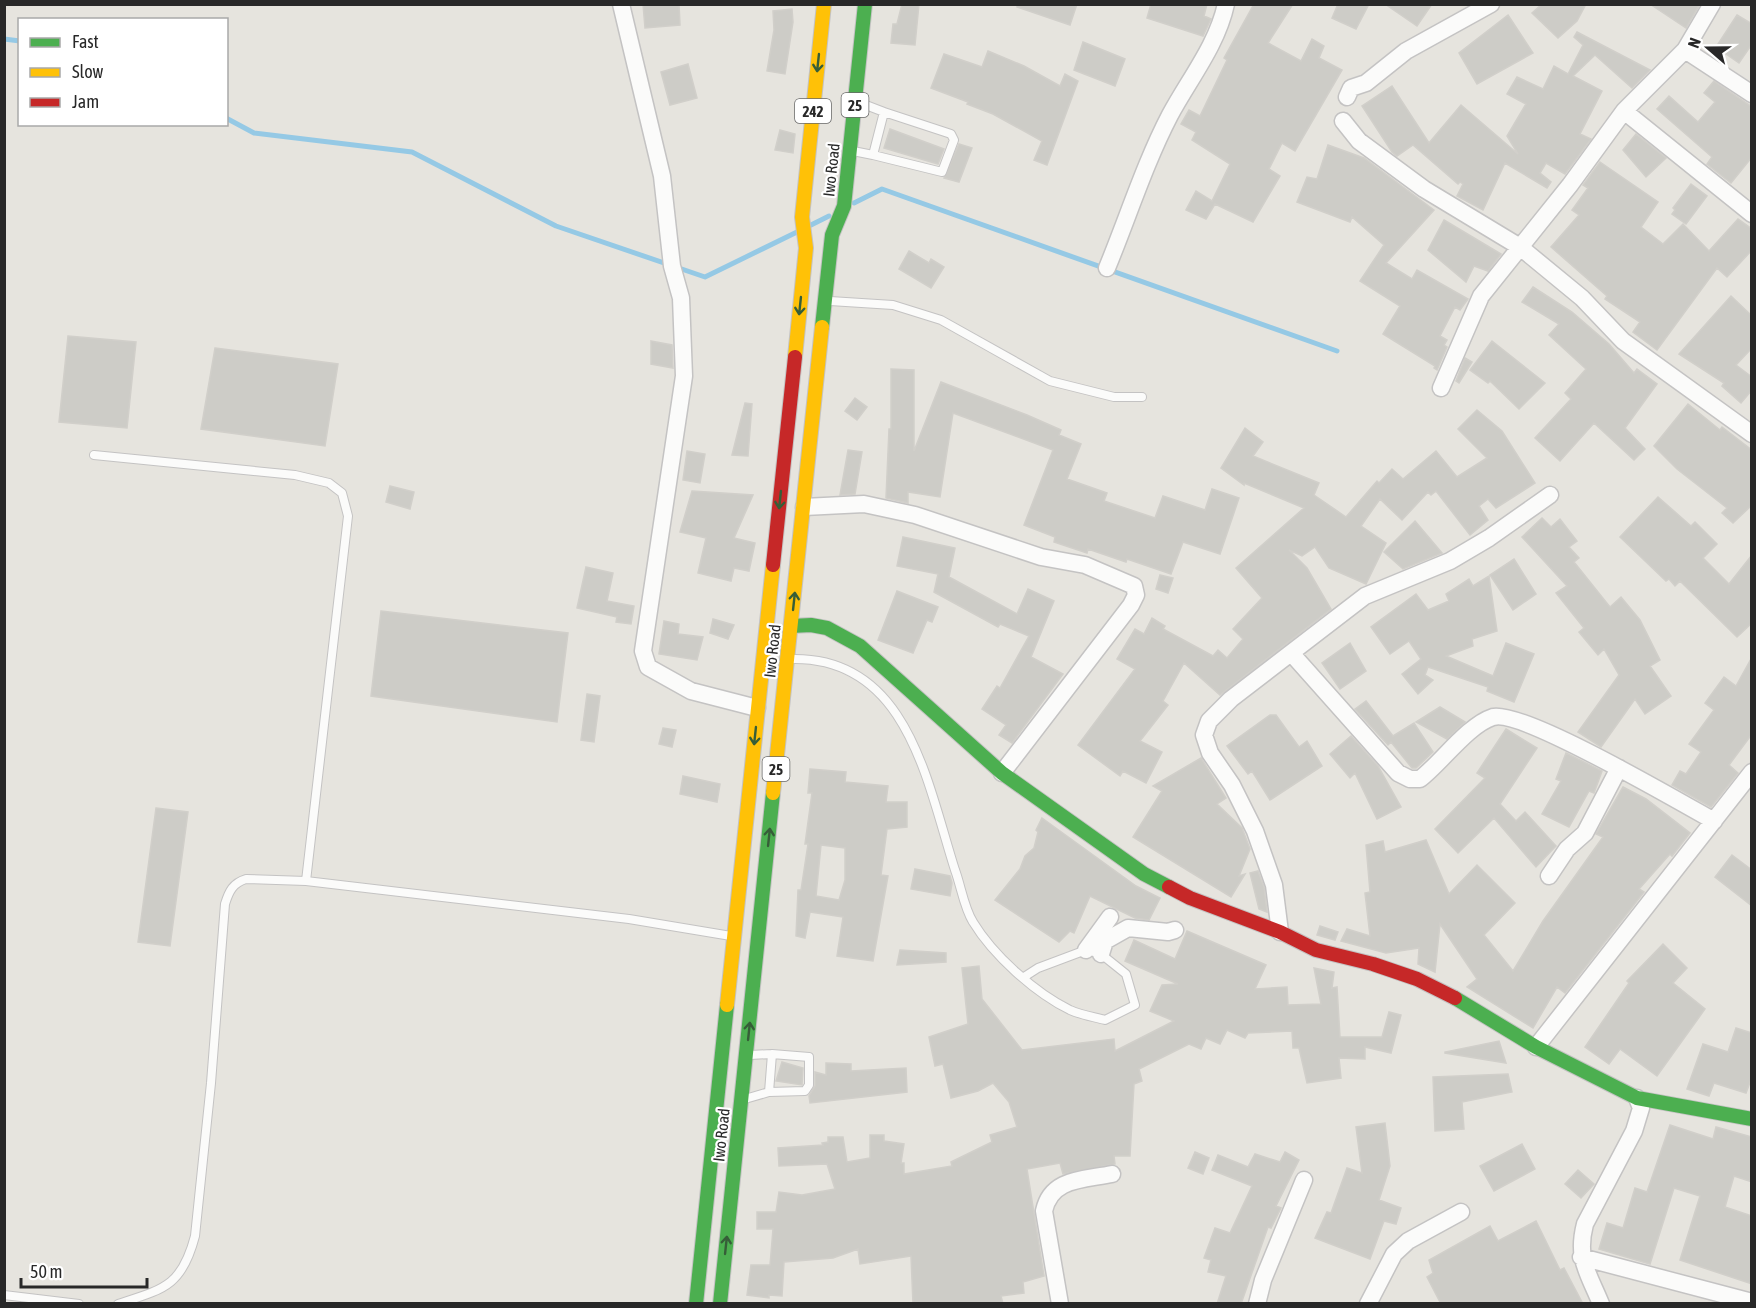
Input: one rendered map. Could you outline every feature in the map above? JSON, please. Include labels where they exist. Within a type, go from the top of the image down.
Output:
[{"type":"main road","name":"Iwo Road","points":[[696,1304],[806,248],[802,217],[824,4]]},
{"type":"main road","name":"Iwo Road","points":[[720,1304],[832,235],[844,206],[865,4]]},
{"type":"main road","points":[[791,626],[813,623],[834,630],[860,646],[1002,773],[1077,824],[1144,874],[1190,898],[1280,932],[1316,950],[1373,964],[1417,979],[1456,999],[1536,1047],[1637,1098],[1752,1119]]},
{"type":"main road","points":[[721,1064],[746,1061]]},
{"type":"street","points":[[621,4],[662,176],[672,266],[681,298],[684,376],[643,651],[648,667],[691,692],[758,708]]},
{"type":"street","points":[[1107,268],[1154,149],[1170,115],[1221,28],[1226,4]]},
{"type":"street","points":[[1347,97],[1351,88],[1366,83],[1406,51],[1491,4]]},
{"type":"street","points":[[1441,388],[1481,296],[1570,185],[1624,111],[1685,50],[1712,4]]},
{"type":"street","points":[[1685,50],[1752,94]]},
{"type":"street","points":[[1624,111],[1752,214]]},
{"type":"street","points":[[1343,121],[1359,141],[1424,189],[1520,247],[1582,298],[1623,341],[1752,434]]},
{"type":"street","points":[[1280,932],[1274,885],[1256,831],[1232,785],[1209,753],[1204,735],[1209,721],[1217,712],[1292,654],[1334,617],[1365,596],[1450,561],[1489,538],[1550,495]]},
{"type":"street","points":[[804,507],[864,504],[915,515],[1041,557],[1086,565],[1134,585],[1136,595],[1131,605],[1002,773]]},
{"type":"street","points":[[1292,654],[1386,761],[1398,773],[1410,779],[1420,779],[1432,770],[1481,722],[1503,716],[1522,722],[1619,768],[1714,821]]},
{"type":"street","points":[[1549,876],[1567,849],[1585,833],[1619,768]]},
{"type":"street","points":[[1536,1047],[1752,772]]},
{"type":"street","points":[[1094,952],[1110,917]]},
{"type":"street","points":[[1094,952],[1105,940],[1128,928],[1168,932],[1175,930]]},
{"type":"street","points":[[1601,1304],[1581,1257],[1580,1248],[1585,1224],[1640,1117],[1641,1108],[1637,1098]]},
{"type":"street","points":[[1060,1304],[1044,1211],[1047,1198],[1058,1186],[1112,1174]]},
{"type":"street","points":[[1257,1304],[1263,1280],[1304,1180]]},
{"type":"street","points":[[1368,1304],[1394,1254],[1408,1241],[1461,1212]]},
{"type":"street","points":[[1581,1257],[1752,1302]]},
{"type":"lane","points":[[850,151],[942,172],[954,140],[951,134],[855,101]]},
{"type":"lane","points":[[873,155],[884,112]]},
{"type":"lane","points":[[826,300],[893,305],[941,320],[1050,381],[1114,397],[1142,397]]},
{"type":"lane","points":[[94,455],[295,475],[329,483],[342,493],[348,516],[306,881]]},
{"type":"lane","points":[[788,660],[816,659],[850,669],[868,681],[889,702],[913,741],[971,920],[994,950],[1024,977],[1046,996],[1072,1011],[1105,1020],[1135,1005],[1126,974],[1094,952],[1038,969],[1024,977]]},
{"type":"lane","points":[[118,1304],[174,1281],[190,1256],[195,1236],[208,1119],[225,904],[229,893],[238,881],[246,879],[306,881],[629,919],[734,936]]},
{"type":"lane","points":[[770,1092],[772,1054]]},
{"type":"lane","points":[[742,1100],[770,1092],[805,1091],[808,1089],[810,1077],[809,1057],[772,1054],[746,1061]]},
{"type":"lane","points":[[4,1295],[79,1304]]},
{"type":"building","points":[[643,4],[679,4],[680,25],[645,28]]},
{"type":"building","points":[[902,4],[919,4],[915,45],[891,43],[893,24],[897,24]]},
{"type":"building","points":[[1017,4],[1077,4],[1070,25],[1017,7]]},
{"type":"building","points":[[1151,4],[1207,4],[1204,16],[1211,19],[1203,36],[1147,18]]},
{"type":"building","points":[[1254,4],[1293,4],[1268,43],[1301,61],[1312,39],[1324,46],[1319,58],[1342,70],[1295,151],[1282,143],[1269,169],[1280,176],[1253,222],[1215,204],[1206,219],[1186,210],[1196,191],[1212,201],[1230,164],[1192,140],[1196,132],[1181,124],[1189,110],[1200,116],[1227,60],[1224,58]]},
{"type":"building","points":[[1338,4],[1369,4],[1356,29],[1332,18]]},
{"type":"building","points":[[1385,4],[1432,4],[1417,26]]},
{"type":"building","points":[[1542,4],[1586,4],[1577,21],[1558,38],[1532,13]]},
{"type":"building","points":[[1650,4],[1700,4],[1686,28]]},
{"type":"building","points":[[792,9],[793,22],[785,74],[767,71],[774,30],[773,11]]},
{"type":"building","points":[[1508,15],[1533,53],[1477,84],[1459,53]]},
{"type":"building","points":[[1737,15],[1752,24],[1752,44],[1739,63],[1716,47]]},
{"type":"building","points":[[1577,32],[1650,70],[1632,88],[1595,55],[1573,76],[1602,91],[1580,134],[1591,139],[1565,174],[1546,163],[1540,173],[1551,182],[1547,188],[1505,163],[1483,210],[1457,196],[1463,184],[1460,182],[1458,184],[1413,145],[1397,156],[1392,152],[1362,106],[1392,86],[1429,143],[1461,105],[1518,154],[1507,136],[1526,104],[1507,94],[1517,77],[1543,89],[1554,66],[1568,74],[1583,45],[1574,37]]},
{"type":"building","points":[[1083,42],[1125,59],[1115,86],[1074,70]]},
{"type":"building","points":[[988,51],[1024,66],[1060,86],[1065,74],[1078,81],[1047,165],[1034,160],[1042,141],[993,114],[967,104],[968,102],[931,88],[944,54],[982,67]]},
{"type":"building","points":[[688,64],[697,98],[670,105],[661,72]]},
{"type":"building","points":[[1714,81],[1752,107],[1752,157],[1731,183],[1707,164],[1712,157],[1657,109],[1669,96],[1698,122],[1715,102],[1704,93]]},
{"type":"building","points":[[890,129],[944,149],[938,164],[884,148]]},
{"type":"building","points":[[780,130],[795,134],[793,153],[775,150]]},
{"type":"building","points":[[1636,134],[1666,158],[1646,177],[1623,150]]},
{"type":"building","points":[[959,144],[972,148],[959,182],[944,178]]},
{"type":"building","points":[[1328,145],[1364,158],[1434,210],[1386,263],[1412,279],[1417,270],[1468,299],[1460,310],[1455,307],[1440,336],[1447,340],[1444,345],[1447,347],[1437,370],[1435,366],[1383,334],[1400,306],[1360,281],[1384,245],[1352,217],[1350,222],[1297,202],[1307,177],[1317,179]]},
{"type":"building","points":[[1600,162],[1658,202],[1641,227],[1663,244],[1683,224],[1709,251],[1738,219],[1752,229],[1752,250],[1727,277],[1717,268],[1657,350],[1633,332],[1640,322],[1605,299],[1607,296],[1551,247],[1579,215],[1572,210],[1588,188],[1583,185]]},
{"type":"building","points":[[1691,184],[1707,196],[1686,224],[1672,214],[1675,210],[1673,208]]},
{"type":"building","points":[[1444,220],[1501,254],[1488,271],[1474,266],[1466,282],[1428,250]]},
{"type":"building","points":[[909,251],[929,263],[931,259],[944,267],[931,288],[899,269]]},
{"type":"building","points":[[1533,287],[1572,312],[1609,344],[1634,373],[1637,369],[1657,384],[1625,428],[1645,449],[1634,460],[1594,423],[1560,461],[1535,438],[1571,399],[1565,393],[1586,369],[1549,335],[1559,324],[1522,302]]},
{"type":"building","points":[[1731,296],[1752,316],[1752,348],[1736,365],[1752,377],[1752,390],[1741,403],[1722,386],[1724,383],[1679,354]]},
{"type":"building","points":[[68,336],[136,342],[127,428],[59,422]]},
{"type":"building","points":[[651,341],[672,345],[673,368],[651,364]]},
{"type":"building","points":[[1492,341],[1545,383],[1519,409],[1490,381],[1488,383],[1470,370]]},
{"type":"building","points":[[215,348],[338,364],[325,446],[201,429]]},
{"type":"building","points":[[1465,358],[1472,362],[1459,383],[1456,381]]},
{"type":"building","points":[[891,369],[914,370],[914,451],[941,382],[1061,430],[1059,435],[1081,444],[1067,479],[1107,493],[1104,501],[1155,518],[1163,496],[1205,510],[1212,489],[1239,498],[1220,554],[1183,542],[1171,574],[1127,559],[1126,562],[1088,549],[1087,553],[1054,542],[1055,537],[1024,525],[1053,450],[953,413],[940,497],[908,492],[908,503],[886,498],[889,429],[891,429]]},
{"type":"building","points":[[855,398],[867,407],[857,420],[845,411]]},
{"type":"building","points":[[745,403],[752,404],[748,456],[732,455]]},
{"type":"building","points":[[1688,404],[1720,430],[1722,427],[1752,450],[1752,505],[1733,523],[1722,513],[1727,508],[1677,469],[1654,446]]},
{"type":"building","points":[[1477,410],[1502,431],[1535,483],[1496,508],[1488,499],[1479,506],[1488,520],[1470,535],[1436,491],[1431,495],[1428,492],[1402,520],[1380,499],[1361,526],[1386,543],[1366,584],[1329,568],[1315,547],[1302,556],[1289,550],[1307,568],[1331,609],[1220,695],[1184,663],[1163,701],[1168,705],[1140,741],[1162,752],[1146,783],[1123,771],[1120,776],[1078,745],[1135,669],[1117,659],[1135,629],[1144,634],[1152,618],[1165,626],[1163,629],[1213,656],[1218,650],[1227,658],[1243,639],[1233,629],[1262,598],[1236,568],[1304,508],[1244,483],[1244,485],[1221,468],[1245,428],[1263,442],[1253,456],[1319,483],[1314,495],[1346,517],[1377,481],[1379,483],[1392,469],[1403,479],[1436,451],[1457,477],[1487,458],[1458,429]]},
{"type":"building","points":[[848,450],[862,452],[855,494],[840,495]]},
{"type":"building","points":[[687,451],[705,454],[700,483],[683,480]]},
{"type":"building","points":[[390,486],[414,492],[410,509],[386,502]]},
{"type":"building","points":[[692,491],[753,495],[734,538],[755,543],[749,571],[734,568],[731,581],[698,573],[706,538],[680,532]]},
{"type":"building","points":[[1658,497],[1691,526],[1695,522],[1717,544],[1703,558],[1729,584],[1752,555],[1752,623],[1737,637],[1680,581],[1675,586],[1669,579],[1666,581],[1620,537]]},
{"type":"building","points":[[1542,518],[1551,527],[1560,519],[1577,541],[1569,547],[1579,558],[1574,562],[1610,607],[1621,597],[1640,620],[1660,660],[1650,666],[1671,696],[1645,714],[1635,699],[1601,747],[1578,732],[1619,675],[1604,649],[1598,655],[1579,632],[1584,628],[1556,593],[1567,586],[1522,537]]},
{"type":"building","points":[[1415,521],[1442,553],[1403,569],[1384,552]]},
{"type":"building","points":[[903,537],[955,548],[949,577],[1017,614],[1028,589],[1054,601],[1031,657],[1063,674],[1012,743],[999,735],[1006,725],[982,709],[997,686],[1000,688],[1029,636],[1000,624],[998,627],[934,592],[938,574],[897,566]]},
{"type":"building","points":[[1514,559],[1536,594],[1513,610],[1490,575]]},
{"type":"building","points":[[586,567],[613,573],[607,601],[634,606],[631,624],[616,622],[617,617],[577,608]]},
{"type":"building","points":[[1160,575],[1173,578],[1168,593],[1156,589]]},
{"type":"building","points":[[1489,576],[1497,631],[1472,639],[1473,646],[1446,656],[1493,676],[1506,643],[1534,654],[1514,702],[1487,691],[1488,687],[1428,667],[1425,675],[1433,680],[1418,694],[1402,674],[1421,659],[1409,641],[1390,654],[1371,627],[1416,594],[1428,610],[1449,601],[1446,594],[1469,579],[1473,586]]},
{"type":"building","points":[[897,591],[938,607],[932,622],[927,620],[913,653],[878,640]]},
{"type":"building","points":[[381,611],[568,633],[557,722],[371,696]]},
{"type":"building","points":[[713,619],[734,625],[728,639],[710,633]]},
{"type":"building","points":[[664,621],[679,624],[678,634],[703,637],[697,660],[659,654]]},
{"type":"building","points":[[1350,643],[1366,671],[1340,689],[1322,663]]},
{"type":"building","points":[[1752,657],[1752,734],[1729,765],[1738,773],[1711,807],[1672,785],[1680,771],[1686,774],[1701,752],[1689,744],[1714,710],[1705,703],[1724,677],[1736,686]]},
{"type":"building","points":[[587,694],[600,696],[594,742],[581,740]]},
{"type":"building","points":[[1366,701],[1393,736],[1414,723],[1433,752],[1416,768],[1412,768],[1391,742],[1388,745],[1355,709]]},
{"type":"building","points":[[1440,707],[1465,722],[1447,739],[1416,722]]},
{"type":"building","points":[[1270,715],[1276,715],[1299,747],[1307,741],[1322,766],[1270,800],[1252,771],[1248,774],[1227,746]]},
{"type":"building","points":[[663,728],[676,730],[672,747],[659,744]]},
{"type":"building","points":[[1506,729],[1537,748],[1500,804],[1516,821],[1525,812],[1556,846],[1536,867],[1494,818],[1458,853],[1435,829],[1485,778],[1477,773]]},
{"type":"building","points":[[1351,736],[1378,766],[1401,807],[1377,819],[1355,773],[1350,778],[1330,754]]},
{"type":"building","points":[[1566,753],[1602,771],[1594,793],[1589,791],[1569,827],[1542,814],[1561,781],[1556,779]]},
{"type":"building","points":[[1201,758],[1226,798],[1217,804],[1242,828],[1250,849],[1239,876],[1245,874],[1231,897],[1133,837],[1162,791],[1153,786]]},
{"type":"building","points":[[810,769],[846,772],[845,782],[888,786],[886,802],[907,802],[907,827],[887,829],[881,875],[888,876],[873,961],[837,956],[843,917],[810,912],[805,938],[796,936],[798,890],[801,890],[808,844],[805,844],[812,793],[808,793]],"holes":[[[821,845],[845,848],[845,880],[839,900],[816,896]]]},
{"type":"building","points":[[683,776],[720,784],[717,802],[680,794]]},
{"type":"building","points":[[1623,787],[1646,799],[1690,833],[1672,856],[1670,854],[1639,889],[1644,892],[1565,993],[1557,987],[1533,1028],[1467,987],[1477,979],[1440,924],[1435,972],[1418,964],[1419,948],[1386,953],[1341,941],[1347,929],[1370,936],[1365,893],[1370,892],[1366,845],[1383,841],[1385,852],[1426,840],[1449,894],[1477,865],[1515,903],[1484,935],[1513,971],[1543,921],[1603,837],[1596,834]]},
{"type":"building","points":[[156,808],[188,812],[170,946],[138,942]]},
{"type":"building","points":[[1042,818],[1136,886],[1160,898],[1149,920],[1135,918],[1090,896],[1074,933],[1070,931],[1059,942],[995,900],[1020,869],[1025,856],[1034,848],[1038,832],[1036,830]]},
{"type":"building","points":[[1732,855],[1752,870],[1752,906],[1715,877]]},
{"type":"building","points":[[915,869],[950,876],[952,883],[950,896],[911,889]]},
{"type":"building","points":[[1258,871],[1264,887],[1267,912],[1259,909],[1250,873]]},
{"type":"building","points":[[1320,926],[1338,932],[1335,940],[1317,935]]},
{"type":"building","points":[[1187,931],[1266,965],[1255,989],[1287,987],[1288,1005],[1321,1004],[1314,968],[1334,972],[1332,988],[1337,987],[1340,1037],[1382,1037],[1389,1012],[1401,1015],[1391,1053],[1365,1047],[1365,1059],[1339,1058],[1341,1078],[1307,1083],[1299,1048],[1293,1048],[1292,1031],[1248,1033],[1245,1038],[1227,1030],[1220,1044],[1206,1038],[1201,1049],[1189,1044],[1139,1069],[1142,1081],[1134,1084],[1130,1156],[1114,1156],[1115,1164],[1063,1174],[1060,1163],[1027,1169],[1044,1276],[1023,1282],[1024,1293],[1001,1296],[1003,1304],[913,1304],[911,1256],[860,1264],[858,1249],[833,1258],[784,1262],[782,1296],[769,1295],[769,1298],[747,1295],[751,1265],[770,1265],[773,1229],[757,1229],[757,1212],[776,1212],[779,1192],[802,1195],[835,1189],[827,1164],[779,1166],[778,1148],[823,1145],[822,1143],[828,1142],[828,1137],[843,1137],[847,1162],[870,1158],[870,1135],[884,1135],[884,1141],[904,1144],[901,1163],[904,1163],[904,1174],[952,1166],[951,1162],[992,1142],[990,1135],[1017,1127],[1009,1102],[993,1083],[978,1091],[951,1098],[943,1064],[935,1066],[929,1037],[968,1024],[962,968],[979,966],[982,999],[1022,1050],[1114,1039],[1115,1051],[1174,1021],[1150,1011],[1162,985],[1178,984],[1125,961],[1134,940],[1175,959]]},
{"type":"building","points":[[1663,944],[1687,968],[1673,983],[1705,1009],[1657,1076],[1620,1049],[1609,1064],[1585,1047],[1629,983],[1627,981]]},
{"type":"building","points":[[900,950],[946,953],[946,962],[897,965]]},
{"type":"building","points":[[1736,1028],[1752,1033],[1752,1077],[1746,1093],[1714,1083],[1709,1096],[1687,1089],[1703,1044],[1728,1052]]},
{"type":"building","points":[[1499,1041],[1506,1063],[1445,1053],[1445,1052]]},
{"type":"building","points":[[782,1062],[803,1068],[802,1085],[776,1081]]},
{"type":"building","points":[[826,1063],[851,1064],[851,1071],[906,1068],[907,1092],[810,1103],[809,1096],[815,1086],[815,1072],[826,1075]]},
{"type":"building","points":[[1508,1074],[1512,1092],[1462,1102],[1464,1129],[1435,1131],[1433,1077]]},
{"type":"building","points":[[1385,1123],[1390,1166],[1379,1200],[1401,1208],[1396,1224],[1384,1221],[1370,1259],[1315,1238],[1327,1212],[1331,1213],[1347,1168],[1362,1173],[1356,1127]]},
{"type":"building","points":[[1670,1125],[1713,1139],[1716,1127],[1752,1137],[1752,1182],[1734,1176],[1725,1207],[1752,1216],[1752,1284],[1680,1260],[1700,1196],[1674,1188],[1650,1264],[1599,1249],[1607,1223],[1623,1228],[1635,1188],[1647,1192]]},
{"type":"building","points":[[1522,1144],[1535,1169],[1494,1191],[1480,1166]]},
{"type":"building","points":[[1195,1152],[1209,1158],[1203,1174],[1188,1168]]},
{"type":"building","points":[[1285,1152],[1299,1160],[1276,1206],[1281,1208],[1271,1228],[1268,1227],[1241,1304],[1217,1304],[1226,1276],[1208,1272],[1211,1260],[1204,1258],[1215,1228],[1230,1233],[1252,1186],[1212,1170],[1218,1155],[1248,1167],[1255,1154],[1280,1162]]},
{"type":"building","points":[[1578,1170],[1594,1184],[1581,1198],[1565,1184]]},
{"type":"building","points":[[1536,1221],[1560,1270],[1564,1268],[1583,1304],[1441,1304],[1427,1277],[1433,1273],[1429,1260],[1490,1226],[1498,1241]]},
{"type":"waterway","points":[[4,39],[18,41]]},
{"type":"waterway","points":[[228,119],[254,133],[412,152],[556,226],[705,277],[797,232]]},
{"type":"waterway","points":[[854,203],[882,189],[1337,351]]},
{"type":"waterway","points":[[811,225],[829,216]]},
{"type":"traffic: fast","points":[[822,327],[832,235],[844,206],[865,4]]},
{"type":"traffic: fast","points":[[791,626],[811,625],[827,628],[860,646],[1002,773],[1144,874],[1169,887]]},
{"type":"traffic: fast","points":[[720,1304],[773,793]]},
{"type":"traffic: fast","points":[[1455,998],[1536,1047],[1637,1098],[1752,1119]]},
{"type":"traffic: fast","points":[[696,1304],[727,1005]]},
{"type":"traffic: slow","points":[[795,357],[806,248],[802,217],[824,4]]},
{"type":"traffic: slow","points":[[773,793],[822,327]]},
{"type":"traffic: slow","points":[[727,1005],[773,565]]},
{"type":"traffic: jam","points":[[773,565],[795,357]]},
{"type":"traffic: jam","points":[[1169,887],[1190,898],[1280,932],[1316,950],[1373,964],[1417,979],[1455,998]]}]
